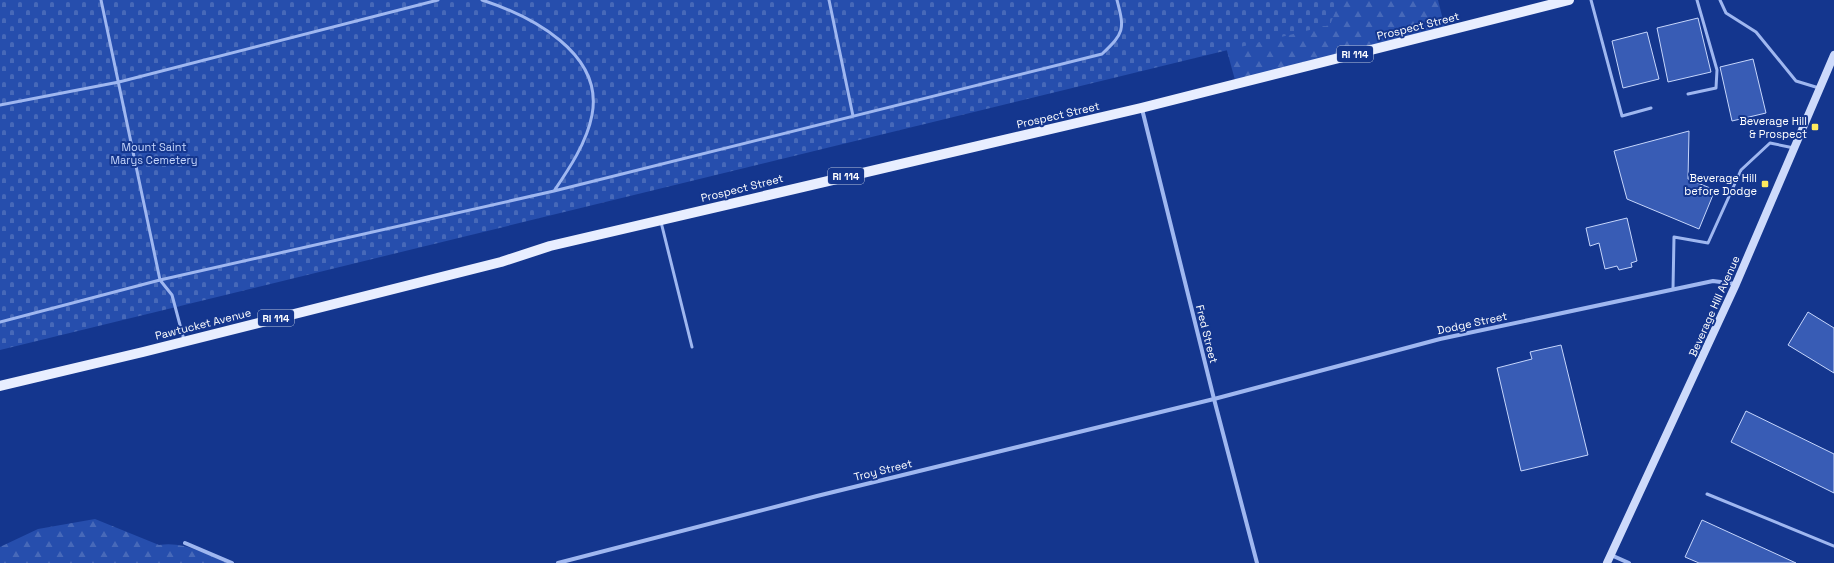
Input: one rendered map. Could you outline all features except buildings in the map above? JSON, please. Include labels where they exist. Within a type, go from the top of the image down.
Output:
[{"type":"main road","name":"Prospect Street","points":[[550,246],[1142,108],[1568,0]]},
{"type":"main road","name":"Beverage Hill Avenue","points":[[1607,563],[1736,284],[1834,55]]},
{"type":"main road","name":"Pawtucket Avenue","points":[[0,386],[501,262],[550,246]]},
{"type":"street","name":"Fred Street","points":[[1142,108],[1214,399],[1257,563]]},
{"type":"street","name":"Dodge Street","points":[[1214,399],[1440,339],[1713,281],[1736,284]]},
{"type":"street","name":"Troy Street","points":[[558,563],[825,494],[1214,399]]},
{"type":"street","points":[[185,543],[232,563]]},
{"type":"street","points":[[1611,555],[1629,563]]},
{"type":"lane","points":[[101,0],[160,280],[172,295],[184,341]]},
{"type":"lane","points":[[0,105],[119,82],[438,0]]},
{"type":"lane","points":[[482,0],[502,7],[546,30],[579,58],[590,79],[594,99],[592,116],[582,142],[568,171],[554,191]]},
{"type":"lane","points":[[829,0],[853,116]]},
{"type":"lane","points":[[0,322],[160,280],[554,191],[1102,54],[1117,40],[1123,24],[1117,0]]},
{"type":"lane","points":[[1591,0],[1622,116],[1651,108]]},
{"type":"lane","points":[[1688,94],[1716,88],[1718,70],[1697,0]]},
{"type":"lane","points":[[1720,0],[1726,13],[1756,32],[1796,81],[1819,88]]},
{"type":"lane","points":[[1674,289],[1674,238],[1708,243],[1741,170],[1770,143],[1794,148]]},
{"type":"lane","points":[[661,220],[692,347]]},
{"type":"lane","points":[[1707,494],[1834,546]]},
{"type":"green space","name":"Mount Saint Marys Cemetery","points":[[0,0],[1340,0],[1330,25],[0,350]]},
{"type":"green space","points":[[1213,0],[1438,0],[1445,28],[1235,80]]},
{"type":"green space","points":[[95,519],[159,545],[177,545],[194,549],[228,563],[0,563],[0,547],[38,529]]},
{"type":"place","name":"Beverage Hill & Prospect","points":[[1815,127]]},
{"type":"place","name":"Beverage Hill before Dodge","points":[[1765,184]]}]
